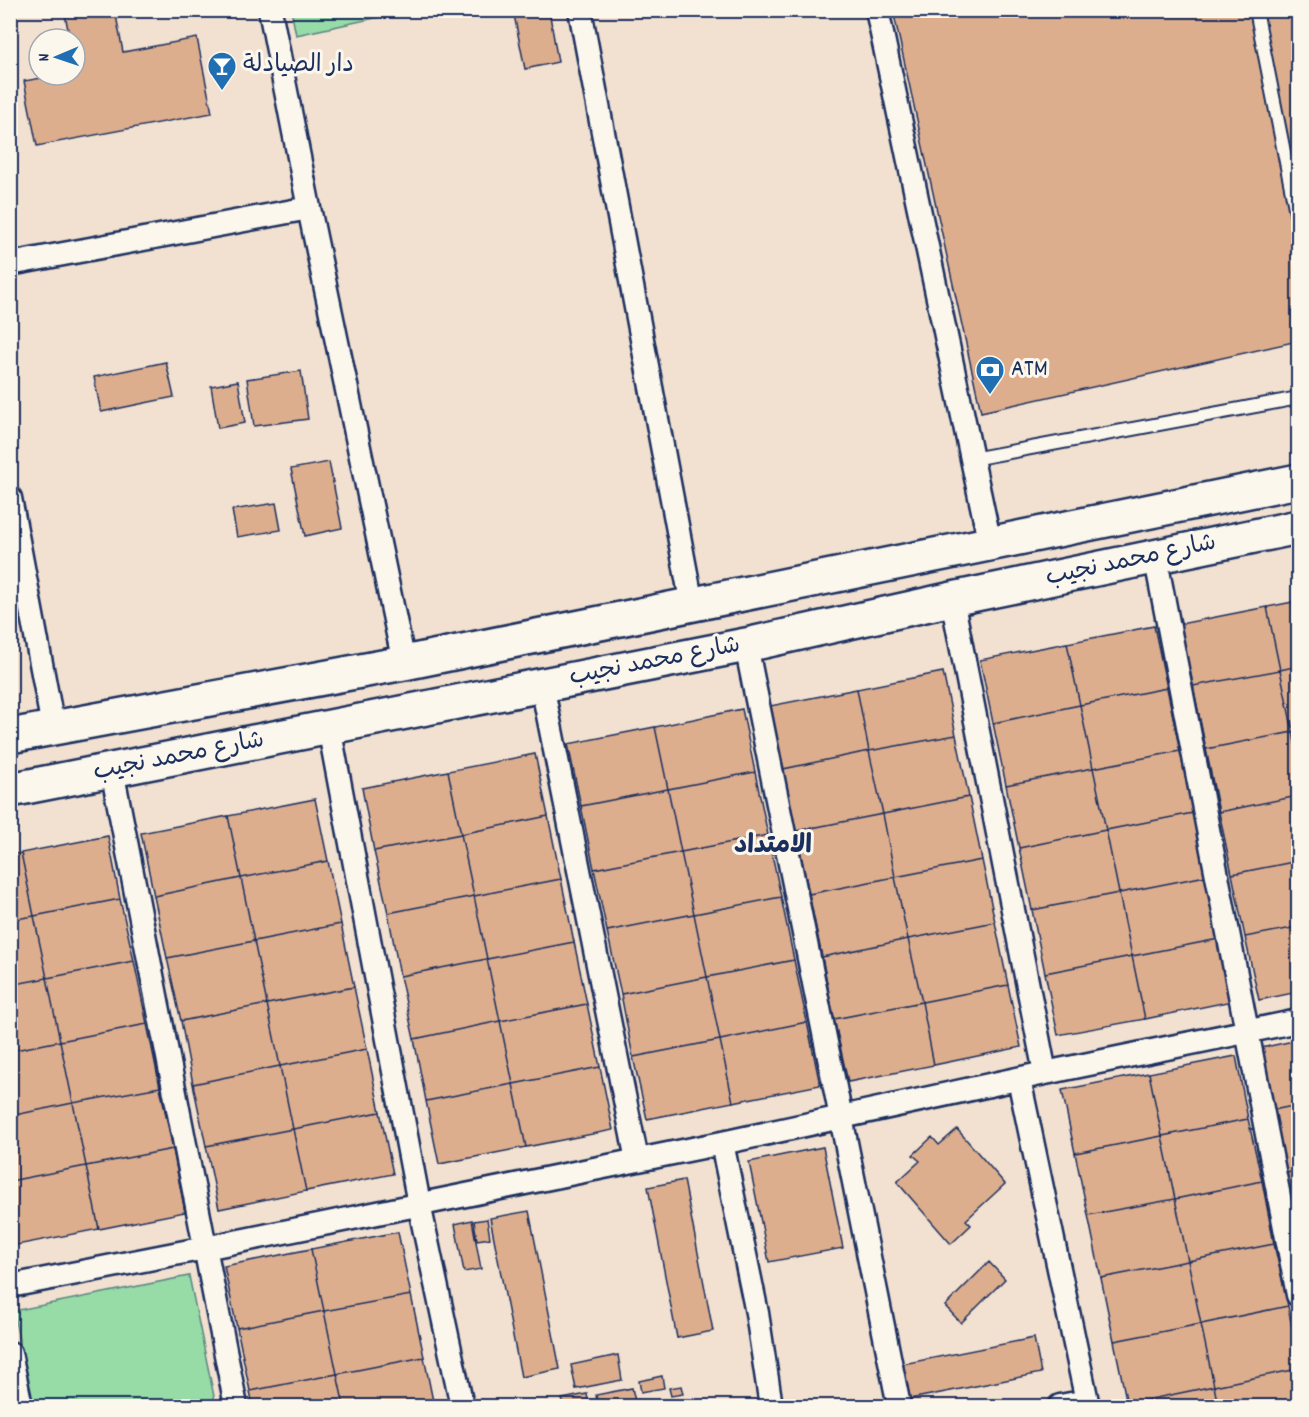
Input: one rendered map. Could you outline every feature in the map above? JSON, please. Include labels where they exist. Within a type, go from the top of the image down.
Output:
[{"type":"main road","name":"شارع محمد نجيب","points":[[10,736],[404,663],[1299,481]]},
{"type":"main road","name":"شارع محمد نجيب","points":[[10,790],[746,645],[1155,555],[1299,526]]},
{"type":"street","points":[[270,10],[404,663]]},
{"type":"street","points":[[580,10],[692,605]]},
{"type":"street","points":[[877,10],[990,544]]},
{"type":"street","points":[[10,264],[309,208]]},
{"type":"street","points":[[10,498],[53,727]]},
{"type":"street","points":[[1155,555],[1299,1295]]},
{"type":"street","points":[[952,599],[1045,1074]]},
{"type":"street","points":[[746,645],[899,1407]]},
{"type":"street","points":[[542,685],[637,1160]]},
{"type":"street","points":[[329,727],[419,1203],[462,1407]]},
{"type":"street","points":[[112,770],[236,1407]]},
{"type":"street","points":[[10,1286],[722,1143],[1299,1021]]},
{"type":"street","points":[[1019,1079],[1088,1404],[1060,1407]]},
{"type":"street","points":[[722,1143],[757,1313],[771,1407]]},
{"type":"street","points":[[10,1353],[21,1407]]},
{"type":"lane","points":[[1256,10],[1299,223]]},
{"type":"lane","points":[[972,459],[1299,398]]},
{"type":"green space","points":[[291,10],[408,10],[408,11],[296,35]]},
{"type":"green space","points":[[189,1276],[216,1406],[33,1406],[13,1311]]},
{"type":"building","points":[[64,10],[115,10],[123,52],[197,38],[212,113],[37,146],[24,81],[27,80],[27,87],[87,87],[87,27],[68,27]]},
{"type":"building","points":[[513,10],[549,10],[558,62],[525,69]]},
{"type":"building","points":[[893,10],[1298,10],[1298,341],[981,412]]},
{"type":"building","points":[[166,362],[174,397],[101,412],[94,377]]},
{"type":"building","points":[[301,371],[308,419],[254,426],[247,379]]},
{"type":"building","points":[[238,381],[245,423],[218,428],[211,386]]},
{"type":"building","points":[[329,462],[342,528],[305,536],[291,469]]},
{"type":"building","points":[[276,503],[281,530],[237,537],[232,510]]},
{"type":"building","points":[[1298,601],[1298,666],[1280,670],[1267,607]]},
{"type":"building","points":[[1267,607],[1280,670],[1193,686],[1180,624]]},
{"type":"building","points":[[1154,626],[1167,688],[1080,705],[1067,643]]},
{"type":"building","points":[[1067,643],[1080,705],[993,723],[980,660]]},
{"type":"building","points":[[1298,666],[1298,731],[1293,732],[1280,670]]},
{"type":"building","points":[[1280,670],[1293,732],[1206,749],[1193,686]]},
{"type":"building","points":[[943,672],[956,735],[869,751],[857,689]]},
{"type":"building","points":[[1167,688],[1180,751],[1093,768],[1080,705]]},
{"type":"building","points":[[857,689],[869,751],[783,769],[770,706]]},
{"type":"building","points":[[1080,705],[1093,768],[1006,785],[993,723]]},
{"type":"building","points":[[742,709],[755,772],[668,789],[655,727]]},
{"type":"building","points":[[655,727],[668,789],[581,806],[568,744]]},
{"type":"building","points":[[1293,732],[1298,758],[1298,796],[1219,812],[1206,749]]},
{"type":"building","points":[[956,735],[969,797],[883,814],[869,751]]},
{"type":"building","points":[[869,751],[883,814],[796,831],[783,769]]},
{"type":"building","points":[[1180,751],[1193,813],[1106,830],[1093,768]]},
{"type":"building","points":[[535,754],[548,816],[461,834],[448,771]]},
{"type":"building","points":[[1093,768],[1106,830],[1019,848],[1006,785]]},
{"type":"building","points":[[448,771],[461,834],[374,851],[362,788]]},
{"type":"building","points":[[755,772],[768,835],[681,852],[668,789]]},
{"type":"building","points":[[668,789],[681,852],[594,869],[581,806]]},
{"type":"building","points":[[1298,796],[1298,861],[1232,874],[1219,812]]},
{"type":"building","points":[[969,797],[982,860],[895,877],[883,814]]},
{"type":"building","points":[[315,799],[328,861],[241,878],[228,816]]},
{"type":"building","points":[[1193,813],[1206,876],[1119,893],[1106,830]]},
{"type":"building","points":[[883,814],[895,877],[809,894],[796,831]]},
{"type":"building","points":[[228,816],[241,878],[154,896],[141,833]]},
{"type":"building","points":[[548,816],[561,879],[474,896],[461,834]]},
{"type":"building","points":[[1106,830],[1119,893],[1032,910],[1019,848]]},
{"type":"building","points":[[461,834],[474,896],[388,913],[374,851]]},
{"type":"building","points":[[768,835],[781,897],[694,914],[681,852]]},
{"type":"building","points":[[108,836],[120,899],[34,916],[21,853]]},
{"type":"building","points":[[681,852],[694,914],[607,931],[594,869]]},
{"type":"building","points":[[21,853],[34,916],[10,920],[10,855]]},
{"type":"building","points":[[982,860],[995,922],[908,939],[895,877]]},
{"type":"building","points":[[328,861],[341,924],[254,941],[241,878]]},
{"type":"building","points":[[1298,861],[1298,927],[1245,937],[1232,874]]},
{"type":"building","points":[[1206,876],[1219,939],[1132,956],[1119,893]]},
{"type":"building","points":[[895,877],[908,939],[822,957],[809,894]]},
{"type":"building","points":[[241,878],[254,941],[167,958],[154,896]]},
{"type":"building","points":[[561,879],[574,942],[487,959],[474,896]]},
{"type":"building","points":[[1119,893],[1132,956],[1045,973],[1032,910]]},
{"type":"building","points":[[474,896],[487,959],[400,976],[388,913]]},
{"type":"building","points":[[781,897],[794,960],[707,977],[694,914]]},
{"type":"building","points":[[120,899],[134,961],[47,978],[34,916]]},
{"type":"building","points":[[694,914],[707,977],[621,994],[607,931]]},
{"type":"building","points":[[34,916],[47,978],[10,985],[10,920]]},
{"type":"building","points":[[995,922],[1008,985],[922,1002],[908,939]]},
{"type":"building","points":[[341,924],[354,987],[267,1004],[254,941]]},
{"type":"building","points":[[1298,927],[1298,992],[1259,1000],[1245,937]]},
{"type":"building","points":[[908,939],[922,1002],[834,1019],[822,957]]},
{"type":"building","points":[[1219,939],[1232,1001],[1145,1019],[1132,956]]},
{"type":"building","points":[[254,941],[267,1004],[181,1021],[167,958]]},
{"type":"building","points":[[574,942],[587,1004],[500,1021],[487,959]]},
{"type":"building","points":[[1132,956],[1145,1019],[1058,1035],[1045,973]]},
{"type":"building","points":[[487,959],[500,1021],[414,1039],[400,976]]},
{"type":"building","points":[[794,960],[807,1022],[720,1040],[707,977]]},
{"type":"building","points":[[134,961],[147,1024],[60,1041],[47,978]]},
{"type":"building","points":[[707,977],[720,1040],[633,1057],[621,994]]},
{"type":"building","points":[[47,978],[60,1041],[10,1051],[10,985]]},
{"type":"building","points":[[1008,985],[1021,1047],[934,1065],[922,1002]]},
{"type":"building","points":[[354,987],[367,1049],[280,1066],[267,1004]]},
{"type":"building","points":[[922,1002],[934,1065],[848,1082],[834,1019]]},
{"type":"building","points":[[267,1004],[280,1066],[193,1084],[181,1021]]},
{"type":"building","points":[[587,1004],[600,1067],[513,1084],[500,1021]]},
{"type":"building","points":[[500,1021],[513,1084],[426,1101],[414,1039]]},
{"type":"building","points":[[807,1022],[820,1085],[733,1102],[720,1040]]},
{"type":"building","points":[[147,1024],[160,1087],[73,1103],[60,1041]]},
{"type":"building","points":[[720,1040],[733,1102],[647,1119],[633,1057]]},
{"type":"building","points":[[1298,1040],[1298,1105],[1273,1110],[1261,1048]]},
{"type":"building","points":[[60,1041],[73,1103],[10,1116],[10,1051]]},
{"type":"building","points":[[367,1049],[380,1112],[293,1129],[280,1066]]},
{"type":"building","points":[[1236,1056],[1248,1119],[1162,1136],[1149,1073]]},
{"type":"building","points":[[280,1066],[293,1129],[206,1146],[193,1084]]},
{"type":"building","points":[[600,1067],[613,1130],[526,1147],[513,1084]]},
{"type":"building","points":[[1149,1073],[1162,1136],[1075,1153],[1062,1090]]},
{"type":"building","points":[[513,1084],[526,1147],[439,1164],[426,1101]]},
{"type":"building","points":[[160,1087],[173,1149],[86,1166],[73,1103]]},
{"type":"building","points":[[73,1103],[86,1166],[10,1181],[10,1116]]},
{"type":"building","points":[[1298,1105],[1298,1170],[1287,1173],[1273,1110]]},
{"type":"building","points":[[380,1112],[393,1174],[306,1191],[293,1129]]},
{"type":"building","points":[[1248,1119],[1262,1181],[1175,1199],[1162,1136]]},
{"type":"building","points":[[293,1129],[306,1191],[219,1209],[206,1146]]},
{"type":"building","points":[[957,1129],[1005,1184],[966,1220],[971,1225],[951,1244],[897,1182],[920,1161],[913,1155],[932,1137],[939,1145]]},
{"type":"building","points":[[1162,1136],[1175,1199],[1088,1215],[1075,1153]]},
{"type":"building","points":[[823,1147],[843,1248],[769,1262],[749,1162]]},
{"type":"building","points":[[173,1149],[185,1212],[99,1229],[86,1166]]},
{"type":"building","points":[[86,1166],[99,1229],[12,1246],[10,1181]]},
{"type":"building","points":[[1298,1170],[1298,1230],[1287,1173]]},
{"type":"building","points":[[684,1180],[713,1331],[677,1338],[648,1187]]},
{"type":"building","points":[[1262,1181],[1274,1244],[1188,1261],[1175,1199]]},
{"type":"building","points":[[1175,1199],[1188,1261],[1101,1278],[1088,1215]]},
{"type":"building","points":[[529,1211],[560,1369],[521,1377],[490,1218]]},
{"type":"building","points":[[487,1219],[490,1238],[477,1240],[474,1221]]},
{"type":"building","points":[[472,1220],[481,1269],[464,1272],[455,1224]]},
{"type":"building","points":[[398,1232],[411,1295],[324,1311],[311,1249]]},
{"type":"building","points":[[1274,1244],[1288,1306],[1201,1324],[1188,1261]]},
{"type":"building","points":[[311,1249],[324,1311],[237,1328],[224,1266]]},
{"type":"building","points":[[1188,1261],[1201,1324],[1114,1341],[1101,1278]]},
{"type":"building","points":[[989,1262],[1005,1279],[961,1323],[945,1306]]},
{"type":"building","points":[[411,1295],[424,1357],[337,1374],[324,1311]]},
{"type":"building","points":[[1288,1306],[1298,1369],[1214,1386],[1201,1324]]},
{"type":"building","points":[[324,1311],[337,1374],[250,1391],[237,1328]]},
{"type":"building","points":[[1201,1324],[1214,1386],[1127,1404],[1114,1341]]},
{"type":"building","points":[[1034,1338],[1041,1373],[910,1399],[903,1364]]},
{"type":"building","points":[[618,1355],[622,1380],[576,1389],[571,1365]]},
{"type":"building","points":[[424,1357],[434,1406],[344,1406],[337,1374]]},
{"type":"building","points":[[1298,1369],[1298,1406],[1218,1406],[1214,1386]]},
{"type":"building","points":[[337,1374],[344,1406],[253,1406],[250,1391]]},
{"type":"building","points":[[662,1376],[664,1388],[641,1392],[639,1381]]},
{"type":"building","points":[[681,1386],[683,1394],[671,1396],[669,1388]]},
{"type":"building","points":[[1214,1386],[1218,1406],[1128,1406],[1127,1404]]},
{"type":"building","points":[[632,1388],[636,1406],[598,1406],[596,1395]]},
{"type":"building","points":[[587,1394],[589,1406],[564,1406],[562,1399]]},
{"type":"place","name":"دار الصيادلة","points":[[222,92]]},
{"type":"place","name":"ATM","points":[[990,396]]},
{"type":"district","name":"الامتداد","points":[[773,846]]}]
